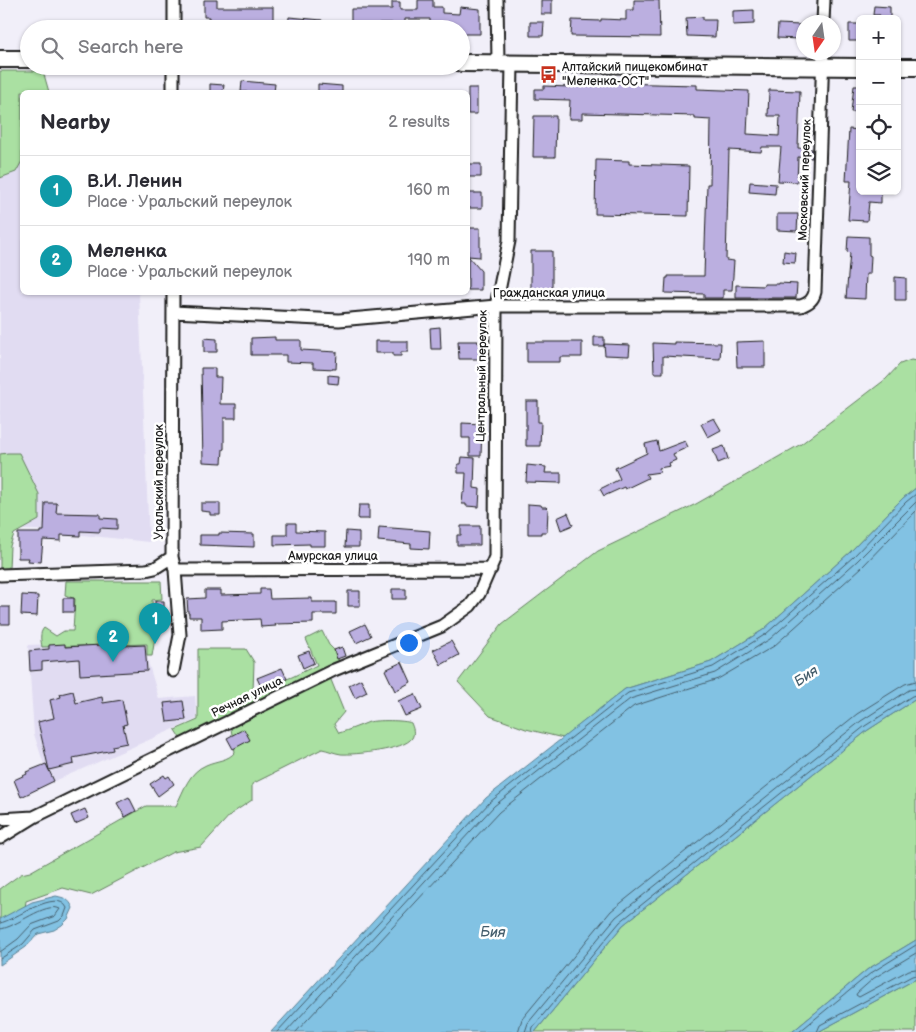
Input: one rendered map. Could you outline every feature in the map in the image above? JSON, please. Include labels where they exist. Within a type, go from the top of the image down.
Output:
[{"type":"street","points":[[174,0],[174,20]]},
{"type":"street","name":"Центральный переулок","points":[[491,569],[495,557],[496,306],[509,241],[505,63],[497,0]]},
{"type":"street","points":[[823,15],[824,0]]},
{"type":"street","points":[[0,59],[20,59]]},
{"type":"street","points":[[470,63],[796,59]]},
{"type":"street","name":"Московский переулок","points":[[806,304],[811,301],[815,292],[823,60]]},
{"type":"street","points":[[828,60],[856,66]]},
{"type":"street","points":[[901,67],[916,67]]},
{"type":"street","points":[[173,75],[173,90]]},
{"type":"street","name":"Уральский переулок","points":[[173,295],[172,558],[175,570],[180,635],[173,671]]},
{"type":"street","name":"Гражданская улица","points":[[173,312],[339,320],[496,306],[801,306],[806,304]]},
{"type":"street","points":[[0,574],[146,570],[155,568],[172,558]]},
{"type":"street","name":"Амурская улица","points":[[175,570],[491,569]]},
{"type":"street","name":"Речная улица","points":[[0,838],[34,817],[334,670],[442,626],[470,606],[479,594],[491,569]]},
{"type":"street","points":[[0,819],[34,817]]},
{"type":"shaded area","points":[[0,84],[20,91],[20,295],[139,295],[149,542],[35,530],[0,529]]},
{"type":"shaded area","points":[[144,640],[159,699],[195,696],[197,719],[50,783],[34,734],[28,645]]},
{"type":"green space","points":[[0,71],[20,71],[20,75],[44,75],[48,90],[20,90],[20,165],[16,172],[0,178]]},
{"type":"green space","points":[[911,360],[916,361],[916,488],[903,498],[849,553],[763,630],[711,662],[625,689],[563,738],[526,729],[490,716],[458,682],[502,624],[598,551],[696,504],[801,444],[886,379],[900,364]]},
{"type":"green space","points":[[19,453],[39,494],[39,520],[14,534],[10,546],[9,569],[0,569],[0,454]]},
{"type":"green space","points":[[66,581],[161,581],[162,599],[152,600],[153,612],[162,613],[152,656],[147,656],[147,644],[42,647],[41,635],[44,628],[56,636],[64,631],[73,631],[75,599],[65,595]]},
{"type":"green space","points":[[322,631],[329,645],[337,653],[339,663],[182,741],[175,730],[198,720],[198,649],[246,649],[254,662],[253,692],[317,665],[306,639]]},
{"type":"green space","points":[[329,675],[344,712],[334,724],[339,733],[369,722],[397,721],[411,723],[414,732],[412,738],[399,746],[368,753],[341,754],[322,749],[252,784],[252,800],[231,814],[201,847],[173,852],[91,895],[63,888],[26,901],[22,929],[0,933],[0,889],[21,874],[30,872],[146,806],[176,806],[195,772],[206,765],[229,757],[235,752],[230,723]]},
{"type":"green space","points":[[916,699],[916,940],[868,969],[792,1032],[535,1032],[623,925],[868,730]]},
{"type":"green space","points":[[916,979],[916,1032],[818,1032]]},
{"type":"water","name":"Бия","points":[[916,488],[916,699],[868,730],[623,925],[535,1032],[271,1032],[486,798],[625,689],[711,662],[763,630],[849,553],[903,498]]},
{"type":"water","points":[[56,896],[66,899],[73,908],[68,919],[54,930],[38,934],[26,947],[0,965],[0,919],[32,902]]},
{"type":"water","points":[[916,940],[916,979],[818,1032],[792,1032],[868,969]]},
{"type":"building","points":[[204,0],[217,0],[217,7],[273,7],[273,20],[209,20],[209,17],[204,17]]},
{"type":"building","points":[[418,0],[433,0],[433,7],[442,7],[442,13],[459,14],[460,7],[480,9],[480,34],[470,34],[470,20],[351,20],[351,9],[392,9],[392,2],[400,2],[400,10],[418,10]]},
{"type":"building","points":[[541,0],[552,0],[552,14],[541,14]]},
{"type":"building","points":[[634,0],[659,0],[660,37],[571,36],[572,20],[626,20],[626,10],[634,10]]},
{"type":"building","points":[[874,6],[890,7],[890,15],[873,15]]},
{"type":"building","points":[[754,10],[754,24],[733,25],[733,11]]},
{"type":"building","points":[[289,17],[322,20],[289,20]]},
{"type":"building","points":[[703,17],[703,20],[716,20],[715,37],[687,36],[686,18]]},
{"type":"building","points":[[530,22],[544,22],[543,36],[530,36]]},
{"type":"building","points":[[778,24],[796,25],[796,39],[777,38]]},
{"type":"building","points":[[849,24],[856,24],[856,41],[849,41]]},
{"type":"building","points":[[242,81],[275,84],[274,90],[241,90]]},
{"type":"building","points":[[570,82],[697,85],[697,89],[749,91],[747,134],[779,136],[780,116],[768,116],[769,90],[800,91],[798,148],[812,149],[812,158],[798,157],[797,182],[778,181],[781,147],[762,147],[761,152],[729,150],[726,260],[734,261],[732,290],[723,290],[723,298],[704,298],[704,294],[665,293],[666,278],[668,276],[704,276],[707,184],[710,184],[711,120],[695,119],[695,116],[582,113],[582,119],[569,119],[570,100],[535,99],[535,89],[544,89],[544,86],[570,87]]},
{"type":"building","points":[[210,84],[224,85],[223,90],[210,90]]},
{"type":"building","points":[[318,84],[342,86],[342,90],[318,90]]},
{"type":"building","points":[[854,86],[856,86],[856,112],[851,112]]},
{"type":"building","points":[[468,88],[477,88],[477,114],[470,114],[470,90]]},
{"type":"building","points":[[534,116],[556,116],[555,157],[533,157]]},
{"type":"building","points":[[849,129],[856,130],[856,195],[881,195],[881,203],[869,202],[867,221],[848,220],[851,181],[846,181]]},
{"type":"building","points":[[596,160],[629,161],[629,164],[689,166],[688,216],[595,214]]},
{"type":"building","points":[[470,164],[481,164],[481,177],[470,177]]},
{"type":"building","points":[[750,182],[776,184],[775,194],[749,192]]},
{"type":"building","points":[[470,193],[482,193],[482,208],[470,208]]},
{"type":"building","points":[[777,214],[798,214],[797,231],[777,230]]},
{"type":"building","points":[[470,228],[480,228],[480,257],[470,256]]},
{"type":"building","points":[[848,236],[869,237],[870,274],[866,274],[865,299],[846,298],[850,253],[847,252]]},
{"type":"building","points":[[531,251],[552,251],[552,291],[531,290]]},
{"type":"building","points":[[784,251],[796,253],[795,263],[783,262]]},
{"type":"building","points":[[470,258],[481,271],[481,290],[470,290]]},
{"type":"building","points":[[895,277],[906,278],[906,300],[895,300]]},
{"type":"building","points":[[764,284],[797,284],[796,298],[736,298],[736,285],[764,286]]},
{"type":"building","points":[[440,327],[441,349],[431,349],[430,328]]},
{"type":"building","points":[[275,337],[275,340],[301,340],[301,350],[337,352],[336,369],[313,368],[313,363],[286,362],[286,355],[251,355],[251,338]]},
{"type":"building","points":[[594,337],[604,337],[604,346],[594,346]]},
{"type":"building","points":[[204,338],[217,339],[217,352],[204,352]]},
{"type":"building","points":[[375,341],[408,341],[408,352],[401,352],[401,356],[393,356],[393,353],[375,353]]},
{"type":"building","points":[[458,341],[478,341],[478,343],[481,343],[481,359],[459,359]]},
{"type":"building","points":[[765,341],[765,367],[737,367],[736,342]]},
{"type":"building","points":[[527,342],[582,342],[582,357],[560,357],[560,362],[527,362]]},
{"type":"building","points":[[674,342],[721,343],[720,359],[663,356],[663,373],[654,373],[653,343],[674,344]]},
{"type":"building","points":[[604,344],[630,345],[629,356],[605,355]]},
{"type":"building","points":[[201,368],[215,368],[215,377],[221,377],[220,404],[236,404],[236,418],[224,418],[222,463],[203,462]]},
{"type":"building","points":[[328,375],[339,376],[338,384],[328,383]]},
{"type":"building","points":[[526,401],[538,401],[538,422],[541,422],[540,446],[526,446]]},
{"type":"building","points":[[714,418],[721,430],[708,437],[701,424]]},
{"type":"building","points":[[462,423],[482,424],[481,456],[470,456],[470,438],[462,438]]},
{"type":"building","points":[[657,441],[659,451],[685,441],[688,447],[673,454],[676,460],[669,463],[670,466],[659,468],[660,472],[646,474],[648,478],[604,496],[600,489],[620,479],[615,468],[647,453],[645,444]]},
{"type":"building","points":[[724,446],[728,459],[718,463],[713,450]]},
{"type":"building","points":[[462,457],[475,458],[474,488],[480,489],[479,507],[462,504],[466,473],[458,473],[458,464],[461,464]]},
{"type":"building","points":[[527,465],[546,467],[545,473],[561,473],[561,483],[526,482]]},
{"type":"building","points":[[45,503],[57,503],[56,513],[100,514],[100,518],[117,519],[117,529],[100,528],[100,532],[80,531],[80,536],[61,535],[61,541],[43,540],[41,562],[28,561],[29,558],[18,558],[18,533],[40,533],[40,531],[44,531]]},
{"type":"building","points":[[201,503],[220,503],[220,515],[210,515],[210,512],[201,511]]},
{"type":"building","points":[[528,504],[541,505],[548,509],[547,532],[528,534]]},
{"type":"building","points":[[359,505],[369,505],[369,519],[358,519]]},
{"type":"building","points":[[568,513],[573,525],[561,530],[557,518]]},
{"type":"building","points":[[287,523],[296,523],[296,531],[325,532],[325,546],[310,546],[310,544],[274,545],[274,535],[287,535]]},
{"type":"building","points":[[461,526],[480,526],[480,545],[457,545],[457,535],[461,535]]},
{"type":"building","points":[[379,527],[430,531],[429,549],[411,548],[411,544],[378,541]]},
{"type":"building","points":[[346,531],[359,532],[359,547],[345,547]]},
{"type":"building","points":[[219,533],[254,534],[254,547],[200,545],[200,535],[219,535]]},
{"type":"building","points":[[260,589],[269,589],[270,599],[312,598],[312,602],[336,602],[336,614],[313,614],[313,623],[275,624],[276,626],[261,627],[260,619],[222,621],[222,629],[201,630],[201,617],[189,617],[187,599],[205,598],[205,590],[221,590],[221,595],[260,594]]},
{"type":"building","points":[[392,589],[406,589],[406,599],[392,599]]},
{"type":"building","points":[[348,591],[360,591],[360,606],[348,606]]},
{"type":"building","points":[[22,595],[38,596],[37,616],[21,615]]},
{"type":"building","points":[[63,598],[74,598],[74,612],[63,612]]},
{"type":"building","points":[[155,601],[164,601],[164,610],[155,610]]},
{"type":"building","points":[[0,607],[10,607],[10,624],[0,624]]},
{"type":"building","points":[[365,624],[371,636],[356,643],[350,631]]},
{"type":"building","points":[[451,641],[459,655],[441,665],[433,650]]},
{"type":"building","points":[[65,644],[65,647],[145,645],[147,671],[80,675],[79,659],[42,662],[42,670],[30,671],[29,651],[49,649],[49,645]]},
{"type":"building","points":[[342,647],[345,656],[337,659],[334,650]]},
{"type":"building","points":[[309,651],[314,663],[303,668],[298,655]]},
{"type":"building","points":[[402,662],[411,682],[395,691],[385,670]]},
{"type":"building","points":[[282,668],[287,679],[262,689],[257,678]]},
{"type":"building","points":[[361,679],[367,692],[355,698],[349,685]]},
{"type":"building","points":[[73,691],[76,703],[102,697],[103,703],[122,700],[127,724],[123,725],[127,743],[112,746],[113,750],[73,758],[74,764],[49,770],[38,722],[54,718],[50,700],[61,697],[60,694]]},
{"type":"building","points":[[415,694],[422,709],[405,716],[398,701]]},
{"type":"building","points":[[183,701],[186,720],[167,722],[164,703]]},
{"type":"building","points":[[244,729],[250,740],[233,749],[227,738]]},
{"type":"building","points":[[46,764],[54,781],[21,797],[14,780],[27,774],[26,772]]},
{"type":"building","points":[[164,775],[166,778],[169,776],[174,784],[158,796],[150,784]]},
{"type":"building","points":[[129,797],[136,811],[125,817],[117,803]]},
{"type":"building","points":[[85,809],[89,818],[75,824],[71,815]]},
{"type":"place","name":"Алтайский пищекомбинат \"Меленка-ОСТ\"","points":[[548,74]]},
{"type":"place","name":"В.И. Ленин","points":[[155,644]]},
{"type":"place","name":"Меленка","points":[[113,662]]}]
